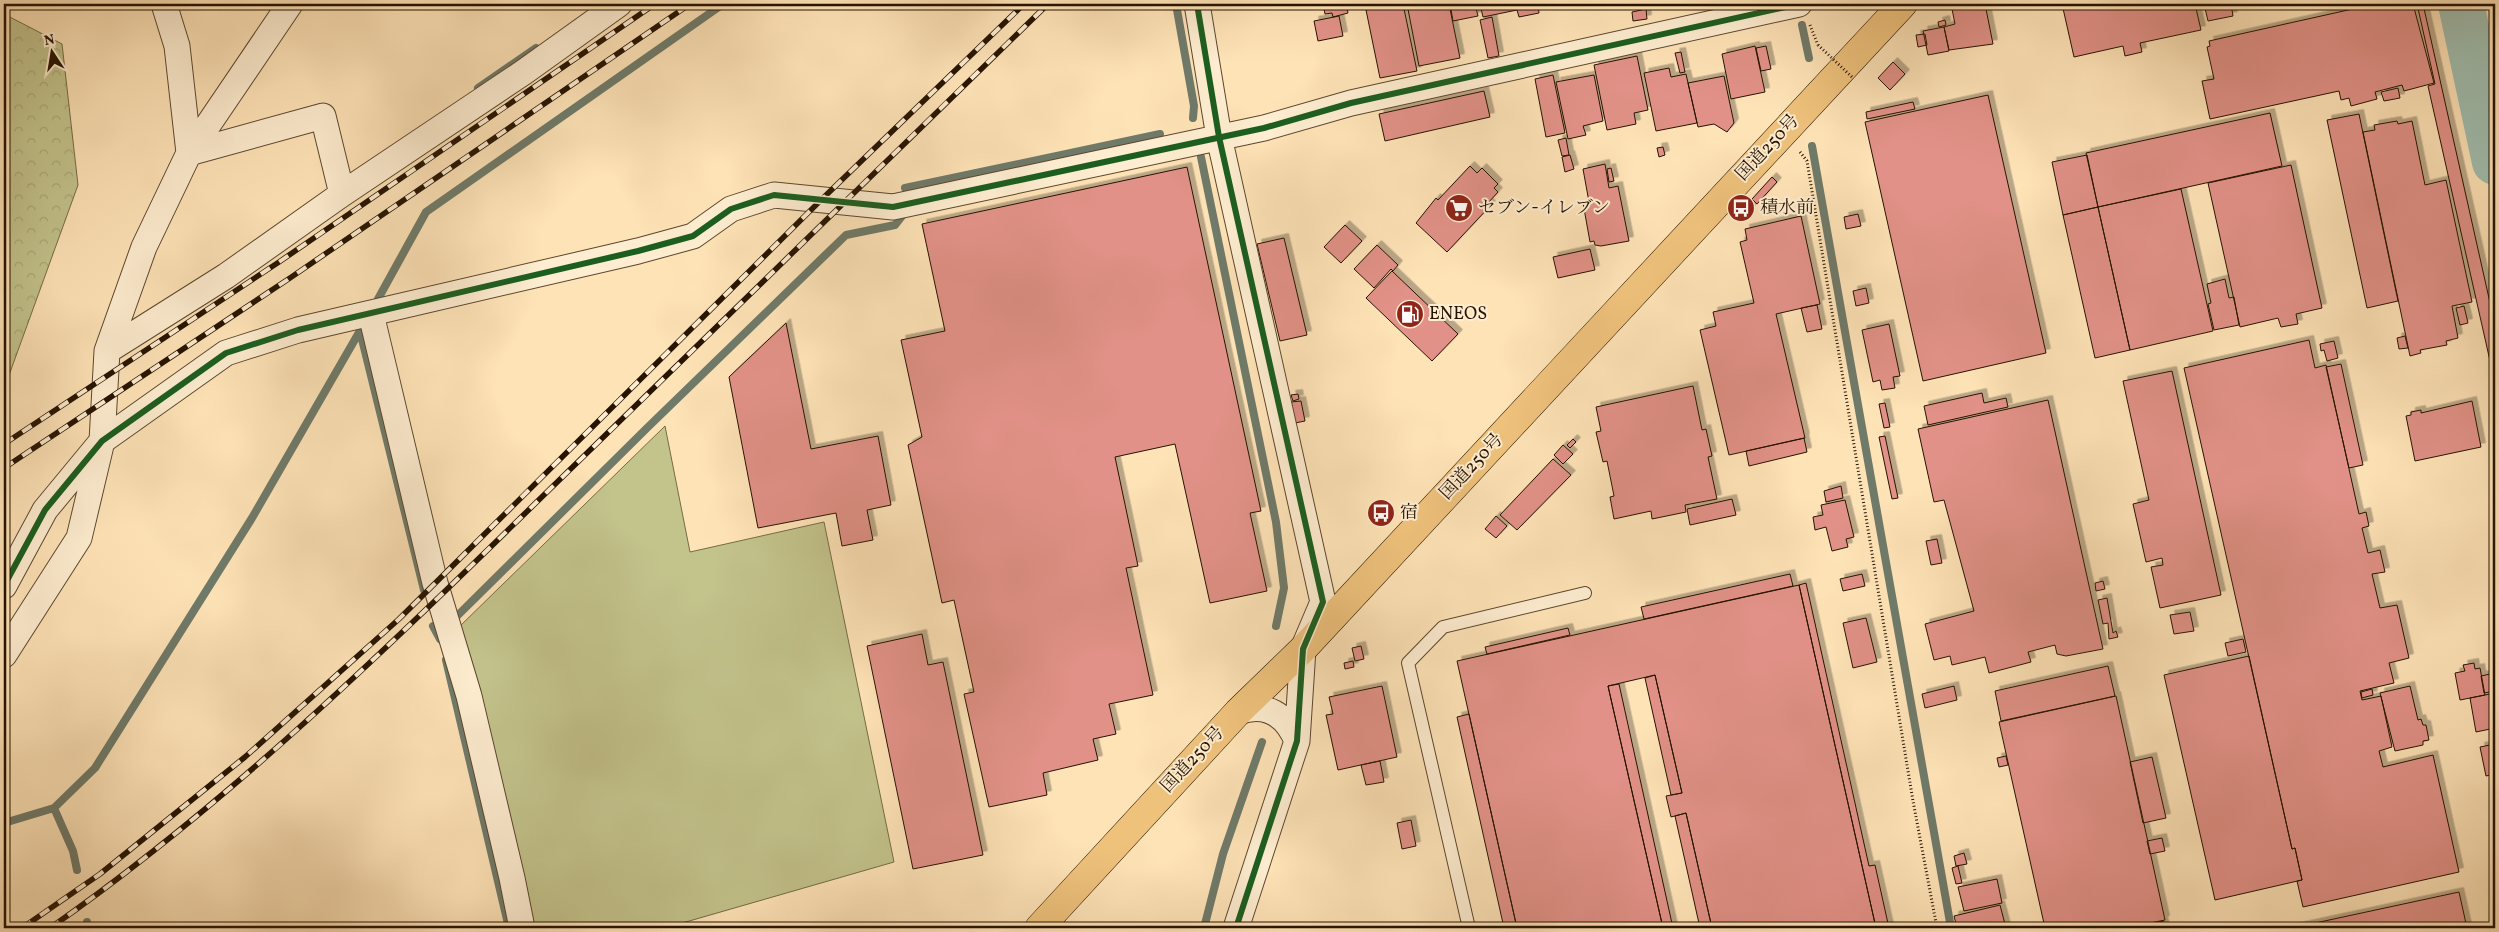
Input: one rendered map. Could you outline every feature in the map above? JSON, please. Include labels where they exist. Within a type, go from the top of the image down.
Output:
[{"type":"highway","name":"国道250号","points":[[1039,928],[1238,712],[1303,649],[1903,4]]},
{"type":"street","points":[[164,4],[176,46],[189,153]]},
{"type":"street","points":[[4,655],[79,538],[102,441],[106,351],[144,247],[189,153],[290,4]]},
{"type":"street","points":[[106,351],[226,276],[340,186],[524,72],[619,4]]},
{"type":"street","points":[[1197,4],[1219,137],[1323,602],[1303,649],[1297,741],[1236,928]]},
{"type":"street","points":[[4,586],[45,510],[102,441],[226,353],[298,330],[693,236],[732,209],[774,195],[893,208],[1264,128],[1360,101],[1799,4]]},
{"type":"street","points":[[189,153],[323,116],[340,186]]},
{"type":"street","points":[[371,314],[448,626],[469,696],[522,928]]},
{"type":"street","points":[[1238,712],[1252,707],[1264,708],[1291,726],[1297,741]]},
{"type":"lane","points":[[1469,928],[1408,663],[1442,627],[1585,593]]},
{"type":"path","points":[[1818,45],[1852,77]]},
{"type":"path","points":[[1783,131],[1807,161],[1913,801],[1937,928]]},
{"type":"green space","points":[[4,14],[62,44],[78,185],[4,389]]},
{"type":"green space","points":[[665,426],[690,552],[824,522],[894,862],[665,928],[528,928],[459,627]]},
{"type":"building","points":[[1323,4],[1346,4],[1348,13],[1333,17],[1332,13],[1325,14]]},
{"type":"building","points":[[1403,4],[1417,71],[1380,78],[1366,10]]},
{"type":"building","points":[[1407,4],[1449,4],[1460,58],[1419,66]]},
{"type":"building","points":[[1450,4],[1475,4],[1478,16],[1453,21]]},
{"type":"building","points":[[1480,4],[1538,4],[1539,13],[1519,17],[1517,10],[1483,17]]},
{"type":"building","points":[[1951,4],[1985,4],[1993,44],[1949,50],[1944,27],[1955,24]]},
{"type":"building","points":[[2062,4],[2195,4],[2201,30],[2140,43],[2142,52],[2125,56],[2123,46],[2074,57]]},
{"type":"building","points":[[2204,4],[2231,4],[2233,16],[2208,21]]},
{"type":"building","points":[[2379,4],[2380,7],[2392,4],[2413,4],[2434,83],[2404,91],[2402,85],[2375,92],[2377,99],[2351,106],[2349,98],[2341,100],[2339,91],[2210,119],[2202,81],[2214,79],[2207,47],[2210,46],[2209,41]]},
{"type":"building","points":[[2417,4],[2423,4],[2495,325],[2495,383],[2428,86],[2435,84]]},
{"type":"building","points":[[1646,9],[1647,19],[1633,21],[1632,12]]},
{"type":"building","points":[[1339,16],[1343,36],[1318,41],[1314,21]]},
{"type":"building","points":[[1492,17],[1499,56],[1488,58],[1480,20]]},
{"type":"building","points":[[1945,20],[1946,25],[1939,27],[1938,22]]},
{"type":"building","points":[[1944,27],[1949,51],[1928,55],[1923,31]]},
{"type":"building","points":[[1925,34],[1927,45],[1918,47],[1916,35]]},
{"type":"building","points":[[1755,46],[1765,92],[1731,99],[1722,54]]},
{"type":"building","points":[[1766,46],[1771,69],[1761,71],[1756,48]]},
{"type":"building","points":[[1681,52],[1685,72],[1680,73],[1675,53]]},
{"type":"building","points":[[1637,56],[1648,110],[1634,113],[1636,124],[1607,130],[1594,65]]},
{"type":"building","points":[[1893,62],[1905,74],[1890,90],[1878,78]]},
{"type":"building","points":[[1669,68],[1671,77],[1686,74],[1697,123],[1656,131],[1644,73]]},
{"type":"building","points":[[1553,75],[1565,133],[1546,137],[1535,79]]},
{"type":"building","points":[[1594,75],[1603,121],[1583,126],[1586,135],[1568,139],[1556,82]]},
{"type":"building","points":[[1724,76],[1734,123],[1727,132],[1714,124],[1698,127],[1688,83]]},
{"type":"building","points":[[2398,88],[2400,98],[2384,101],[2381,92]]},
{"type":"building","points":[[1484,91],[1490,117],[1385,141],[1379,114]]},
{"type":"building","points":[[1988,95],[2046,353],[1923,381],[1865,122]]},
{"type":"building","points":[[1913,102],[1915,109],[1867,119],[1866,112]]},
{"type":"building","points":[[2270,113],[2282,166],[2098,207],[2086,153]]},
{"type":"building","points":[[2359,114],[2398,301],[2367,308],[2327,120]]},
{"type":"building","points":[[2397,121],[2398,124],[2412,121],[2425,185],[2446,180],[2472,302],[2452,306],[2458,338],[2446,341],[2447,345],[2420,350],[2421,353],[2410,356],[2363,132],[2375,130],[2374,125]]},
{"type":"building","points":[[1566,138],[1569,155],[1562,156],[1558,140]]},
{"type":"building","points":[[1663,147],[1665,155],[1659,157],[1657,148]]},
{"type":"building","points":[[1570,155],[1574,169],[1565,172],[1562,157]]},
{"type":"building","points":[[2087,155],[2098,207],[2063,215],[2052,162]]},
{"type":"building","points":[[1605,164],[1609,188],[1618,186],[1629,241],[1601,246],[1595,245],[1594,241],[1590,242],[1583,203],[1589,202],[1583,169]]},
{"type":"building","points":[[2291,165],[2322,308],[2296,314],[2298,324],[2281,327],[2278,318],[2240,327],[2208,183]]},
{"type":"building","points":[[1470,166],[1477,173],[1482,168],[1498,184],[1494,188],[1498,192],[1488,203],[1491,205],[1447,252],[1416,223],[1436,198],[1438,200]]},
{"type":"building","points":[[1187,167],[1261,511],[1250,513],[1267,591],[1210,603],[1175,444],[1115,457],[1138,566],[1126,568],[1153,695],[1109,704],[1116,734],[1093,739],[1098,760],[1043,773],[1047,795],[989,807],[964,694],[974,692],[954,600],[942,603],[908,445],[922,437],[901,340],[945,331],[922,224]]},
{"type":"building","points":[[1611,168],[1614,181],[1609,182],[1607,169]]},
{"type":"building","points":[[1772,177],[1777,182],[1757,204],[1752,199]]},
{"type":"building","points":[[2181,189],[2213,331],[2130,350],[2098,207]]},
{"type":"building","points":[[1749,203],[1753,207],[1745,217],[1740,212]]},
{"type":"building","points":[[2098,207],[2130,350],[2095,358],[2063,215]]},
{"type":"building","points":[[1858,214],[1861,226],[1846,229],[1844,217]]},
{"type":"building","points":[[1801,216],[1820,304],[1776,314],[1805,438],[1729,455],[1700,330],[1716,326],[1713,312],[1754,303],[1740,242],[1747,240],[1745,229]]},
{"type":"building","points":[[1345,225],[1362,241],[1341,263],[1324,247]]},
{"type":"building","points":[[1284,238],[1307,335],[1280,341],[1257,244]]},
{"type":"building","points":[[1377,245],[1398,265],[1393,271],[1391,269],[1374,288],[1354,269]]},
{"type":"building","points":[[1590,249],[1595,270],[1558,278],[1553,257]]},
{"type":"building","points":[[1392,271],[1458,334],[1432,361],[1366,298]]},
{"type":"building","points":[[2225,279],[2229,298],[2234,297],[2239,325],[2214,330],[2208,304],[2211,303],[2207,284]]},
{"type":"building","points":[[1866,288],[1869,303],[1856,306],[1853,291]]},
{"type":"building","points":[[1817,305],[1822,329],[1807,332],[1801,308]]},
{"type":"building","points":[[2464,306],[2468,323],[2460,325],[2456,308]]},
{"type":"building","points":[[786,323],[811,449],[878,436],[891,505],[867,510],[873,540],[842,546],[836,513],[758,528],[729,377]]},
{"type":"building","points":[[1889,324],[1900,376],[1893,377],[1895,388],[1882,390],[1880,380],[1873,382],[1862,330]]},
{"type":"building","points":[[2405,336],[2408,348],[2399,349],[2397,338]]},
{"type":"building","points":[[2309,340],[2315,368],[2326,365],[2359,514],[2366,512],[2369,526],[2362,528],[2368,553],[2380,550],[2385,572],[2372,574],[2380,608],[2397,605],[2409,658],[2389,663],[2394,683],[2360,691],[2362,700],[2381,696],[2392,747],[2379,751],[2383,767],[2433,755],[2459,872],[2303,907],[2297,881],[2302,880],[2295,848],[2292,849],[2184,368]]},
{"type":"building","points":[[2334,341],[2338,358],[2327,361],[2324,350],[2321,351],[2320,344]]},
{"type":"building","points":[[2341,364],[2363,465],[2349,468],[2326,367]]},
{"type":"building","points":[[2172,371],[2221,595],[2160,608],[2151,567],[2163,565],[2162,558],[2146,562],[2133,504],[2149,500],[2123,381]]},
{"type":"building","points":[[1693,386],[1702,430],[1706,429],[1712,456],[1708,457],[1717,499],[1685,505],[1686,512],[1652,519],[1651,511],[1614,519],[1610,497],[1614,496],[1607,461],[1603,462],[1596,432],[1601,431],[1596,407]]},
{"type":"building","points":[[1982,393],[1984,403],[2006,398],[2008,407],[1928,425],[1924,406]]},
{"type":"building","points":[[1298,394],[1299,399],[1293,401],[1291,395]]},
{"type":"building","points":[[2048,400],[2103,649],[2066,656],[2057,654],[2055,645],[2028,652],[2031,662],[1989,673],[1985,657],[1952,665],[1950,656],[1934,660],[1925,624],[1974,611],[1944,500],[1934,502],[1918,429]]},
{"type":"building","points":[[1301,401],[1305,421],[1295,423],[1291,402]]},
{"type":"building","points":[[2472,401],[2481,447],[2415,461],[2406,416],[2411,415],[2411,412],[2421,410],[2421,413]]},
{"type":"building","points":[[1885,403],[1890,427],[1884,428],[1879,404]]},
{"type":"building","points":[[1885,436],[1898,498],[1892,499],[1879,437]]},
{"type":"building","points":[[1804,438],[1807,452],[1749,466],[1746,451]]},
{"type":"building","points":[[1573,439],[1576,442],[1570,448],[1567,445]]},
{"type":"building","points":[[1563,445],[1573,454],[1563,464],[1554,455]]},
{"type":"building","points":[[1553,459],[1571,475],[1517,530],[1500,515]]},
{"type":"building","points":[[1841,486],[1843,498],[1826,502],[1824,491]]},
{"type":"building","points":[[1732,499],[1736,515],[1690,525],[1687,509]]},
{"type":"building","points":[[1845,500],[1854,537],[1846,539],[1848,547],[1832,551],[1826,527],[1815,530],[1813,517],[1823,515],[1821,505]]},
{"type":"building","points":[[1496,516],[1507,526],[1496,538],[1485,529]]},
{"type":"building","points":[[1937,539],[1942,563],[1931,565],[1926,541]]},
{"type":"building","points":[[1790,574],[1793,586],[1644,619],[1641,607]]},
{"type":"building","points":[[1862,574],[1865,586],[1843,591],[1840,579]]},
{"type":"building","points":[[2103,581],[2105,589],[2096,591],[2095,583]]},
{"type":"building","points":[[1806,583],[1869,866],[1875,865],[1889,928],[1876,928],[1799,585]]},
{"type":"building","points":[[1799,585],[1876,928],[1712,928],[1686,813],[1671,817],[1666,796],[1682,793],[1655,675],[1608,686],[1663,928],[1517,928],[1457,661]]},
{"type":"building","points":[[2107,598],[2113,633],[2116,631],[2118,637],[2109,639],[2108,623],[2103,624],[2098,600]]},
{"type":"building","points":[[2190,612],[2194,631],[2174,634],[2170,615]]},
{"type":"building","points":[[1866,618],[1877,662],[1853,668],[1843,623]]},
{"type":"building","points":[[1568,628],[1570,635],[1487,654],[1485,647]]},
{"type":"building","points":[[922,634],[928,665],[943,662],[983,855],[913,869],[867,646]]},
{"type":"building","points":[[2243,639],[2246,652],[2228,656],[2225,643]]},
{"type":"building","points":[[1361,646],[1364,659],[1355,661],[1352,648]]},
{"type":"building","points":[[2249,656],[2292,849],[2295,848],[2302,880],[2215,900],[2164,675]]},
{"type":"building","points":[[1353,661],[1354,667],[1345,669],[1344,663]]},
{"type":"building","points":[[2474,663],[2475,669],[2480,668],[2485,695],[2460,700],[2455,673],[2465,671],[2463,665]]},
{"type":"building","points":[[2108,666],[2115,696],[2001,721],[1995,691]]},
{"type":"building","points":[[2495,673],[2495,691],[2484,693],[2481,676]]},
{"type":"building","points":[[1655,675],[1682,793],[1671,795],[1645,678]]},
{"type":"building","points":[[1619,684],[1673,928],[1663,928],[1608,686]]},
{"type":"building","points":[[1382,686],[1397,757],[1338,770],[1326,715],[1333,714],[1329,697]]},
{"type":"building","points":[[1954,686],[1957,700],[1925,708],[1922,694]]},
{"type":"building","points":[[2410,686],[2418,720],[2421,719],[2423,725],[2426,725],[2429,740],[2423,741],[2423,745],[2395,751],[2380,693]]},
{"type":"building","points":[[2372,689],[2373,695],[2362,698],[2361,692]]},
{"type":"building","points":[[2495,693],[2495,728],[2476,732],[2470,698]]},
{"type":"building","points":[[2116,696],[2165,920],[2125,928],[2045,928],[1999,722]]},
{"type":"building","points":[[1469,714],[1517,928],[1504,928],[1457,717]]},
{"type":"building","points":[[2495,744],[2495,774],[2486,776],[2480,747]]},
{"type":"building","points":[[2006,756],[2008,765],[1999,767],[1997,758]]},
{"type":"building","points":[[2152,757],[2166,818],[2143,823],[2130,762]]},
{"type":"building","points":[[1380,761],[1384,782],[1366,785],[1361,765]]},
{"type":"building","points":[[1686,813],[1712,928],[1700,928],[1675,816]]},
{"type":"building","points":[[1411,820],[1416,846],[1402,849],[1397,823]]},
{"type":"building","points":[[2162,838],[2165,851],[2150,854],[2147,841]]},
{"type":"building","points":[[1964,853],[1967,864],[1956,866],[1954,856]]},
{"type":"building","points":[[1958,866],[1962,883],[1956,884],[1952,868]]},
{"type":"building","points":[[1997,879],[2002,903],[1964,911],[1958,887]]},
{"type":"building","points":[[2459,892],[2467,928],[2292,928]]},
{"type":"building","points":[[2000,905],[2006,928],[1957,928],[1954,916]]},
{"type":"building","points":[[2163,921],[2165,928],[2134,928]]},
{"type":"waterway","points":[[378,299],[426,212],[723,4]]},
{"type":"waterway","points":[[1176,4],[1194,106],[1193,118]]},
{"type":"waterway","points":[[2461,4],[2495,162]]},
{"type":"waterway","points":[[1802,25],[1809,58]]},
{"type":"waterway","points":[[478,88],[536,48]]},
{"type":"waterway","points":[[905,188],[1160,134]]},
{"type":"waterway","points":[[1812,146],[1951,928]]},
{"type":"waterway","points":[[1201,157],[1276,522],[1284,588],[1276,626]]},
{"type":"waterway","points":[[451,622],[846,235],[895,225],[902,216]]},
{"type":"waterway","points":[[4,823],[54,808],[95,768],[252,518],[361,329]]},
{"type":"waterway","points":[[360,331],[424,590]]},
{"type":"waterway","points":[[433,626],[440,639]]},
{"type":"waterway","points":[[446,660],[509,928]]},
{"type":"waterway","points":[[1204,928],[1223,854],[1262,742]]},
{"type":"waterway","points":[[54,808],[73,851],[77,870]]},
{"type":"waterway","points":[[87,922],[88,928]]},
{"type":"railway","points":[[4,444],[279,262],[655,4]]},
{"type":"railway","points":[[4,468],[290,278],[690,4]]},
{"type":"railway","points":[[22,928],[100,874],[245,757],[399,619],[821,200],[1024,4]]},
{"type":"railway","points":[[50,928],[182,828],[308,720],[489,549],[1048,4]]},
{"type":"cycle path","points":[[1197,4],[1219,137],[1323,602],[1303,649],[1297,741],[1236,928]]},
{"type":"cycle path","points":[[4,586],[45,510],[102,441],[226,353],[298,330],[638,251],[693,236],[731,209],[774,195],[893,207],[1264,128],[1351,103],[1799,4]]},
{"type":"place","name":"セブン-イレブン","points":[[1459,208]]},
{"type":"place","name":"積水前","points":[[1741,208]]},
{"type":"place","name":"ENEOS","points":[[1410,314]]},
{"type":"place","name":"宿","points":[[1381,513]]}]
